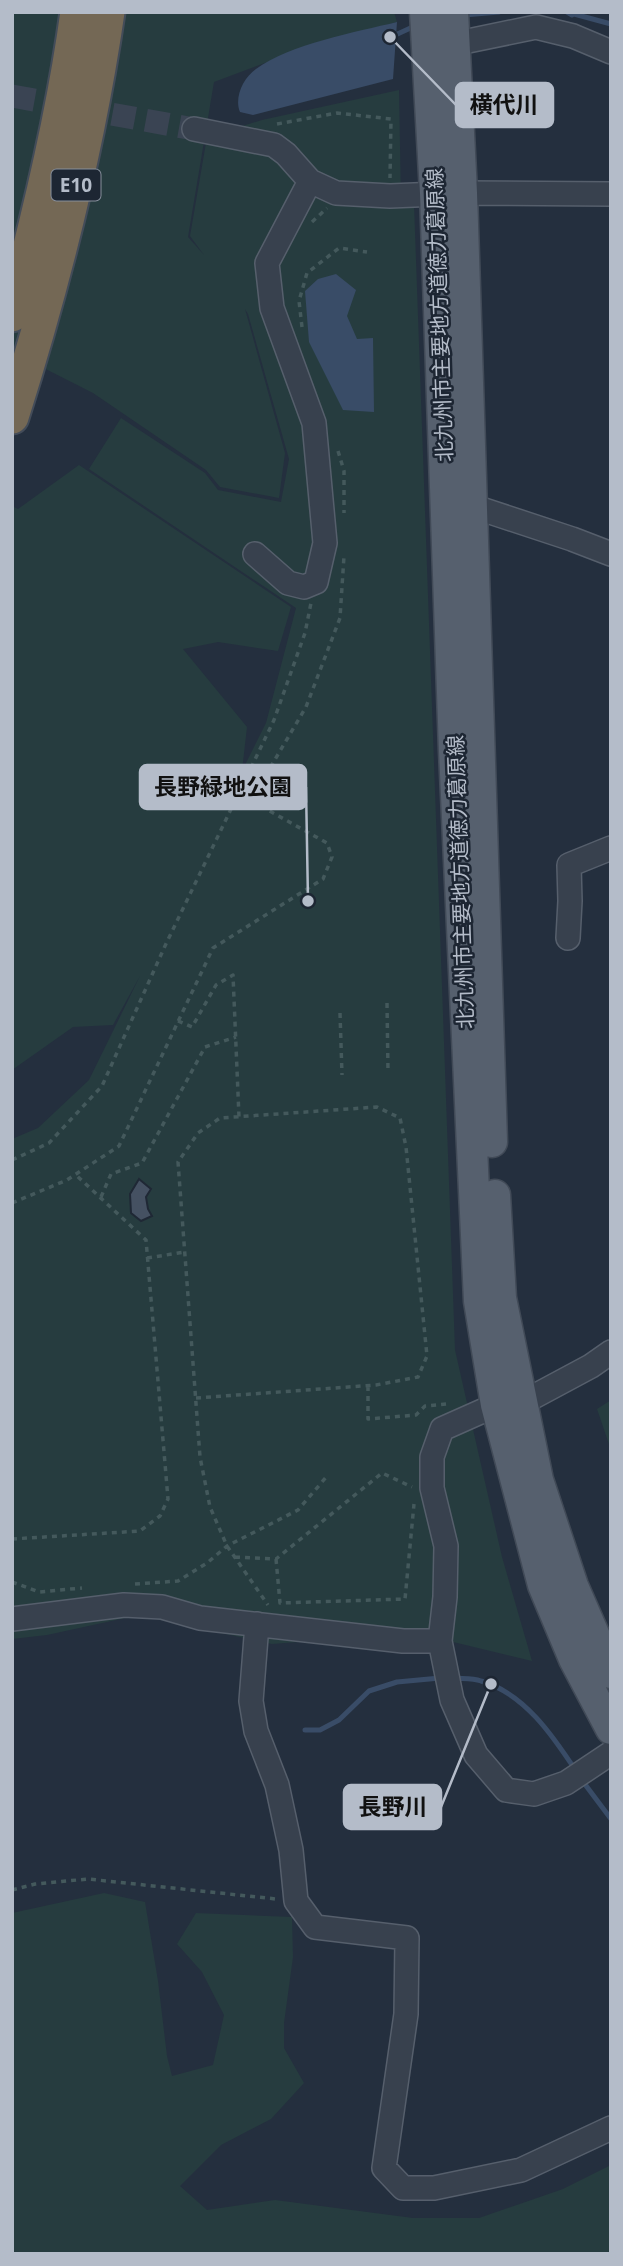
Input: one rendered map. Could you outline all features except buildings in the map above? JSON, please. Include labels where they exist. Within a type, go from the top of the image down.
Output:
[{"type":"highway","name":"E10","points":[[12,315],[41,206],[69,69],[77,12]]},
{"type":"highway","name":"E10","points":[[12,417],[32,356],[66,228],[99,74],[108,12]]},
{"type":"main road","name":"北九州市主要地方道徳力葛原線","points":[[425,12],[448,193],[472,506],[492,1143],[509,1404],[543,1585],[574,1659],[611,1729]]},
{"type":"main road","name":"北九州市主要地方道徳力葛原線","points":[[453,12],[448,193],[455,778],[479,1301],[509,1404],[538,1480],[573,1586],[611,1673]]},
{"type":"street","points":[[468,41],[536,27],[573,36],[611,52]]},
{"type":"street","points":[[194,129],[274,145],[286,154],[310,181],[336,192],[390,196],[448,193],[611,194]]},
{"type":"street","points":[[255,554],[288,583],[304,587],[316,582],[325,543],[314,423],[272,309],[267,263],[310,181]]},
{"type":"street","points":[[472,506],[572,538],[611,554]]},
{"type":"street","points":[[568,939],[569,865],[611,848]]},
{"type":"street","points":[[611,1352],[591,1366],[509,1404],[442,1429],[432,1457],[432,1488],[446,1546],[445,1597],[440,1641],[452,1700],[476,1755],[506,1790],[534,1794],[566,1783],[611,1753]]},
{"type":"street","points":[[12,1619],[124,1605],[162,1607],[200,1618],[263,1615],[403,1641],[440,1641]]},
{"type":"street","points":[[263,1615],[251,1701],[256,1731],[277,1785],[291,1850],[296,1901],[315,1927],[407,1938],[406,2014],[384,2168],[402,2188],[434,2188],[521,2170],[611,2128]]},
{"type":"path","points":[[256,142],[264,127],[337,113],[391,119],[390,196]]},
{"type":"path","points":[[308,225],[329,207]]},
{"type":"path","points":[[302,333],[299,301],[307,273],[339,248],[367,251]]},
{"type":"path","points":[[292,295],[299,301]]},
{"type":"path","points":[[337,446],[344,471],[344,524]]},
{"type":"path","points":[[12,1203],[76,1175],[118,1146],[213,948],[323,879],[332,857],[327,843],[266,809],[254,795],[306,707],[340,618],[344,551]]},
{"type":"path","points":[[12,1160],[49,1143],[102,1086],[164,946],[274,720],[305,633],[316,582]]},
{"type":"path","points":[[178,1021],[192,1027],[216,985],[233,975],[239,1116]]},
{"type":"path","points":[[387,1003],[388,1071]]},
{"type":"path","points":[[340,1013],[342,1075]]},
{"type":"path","points":[[100,1198],[111,1174],[142,1163],[205,1047],[236,1037]]},
{"type":"path","points":[[196,1398],[368,1386],[418,1377],[427,1356],[406,1147],[400,1118],[377,1107],[220,1118],[198,1133],[178,1162],[200,1457],[210,1507],[263,1615]]},
{"type":"path","points":[[12,1539],[140,1531],[160,1516],[168,1499],[146,1240],[76,1175]]},
{"type":"path","points":[[147,1258],[185,1252]]},
{"type":"path","points":[[368,1386],[368,1419],[416,1415],[425,1406],[451,1403]]},
{"type":"path","points":[[234,1557],[276,1559],[382,1473],[415,1489]]},
{"type":"path","points":[[122,1585],[178,1581],[207,1563],[227,1546],[298,1510],[328,1475]]},
{"type":"path","points":[[276,1559],[280,1603],[405,1599],[414,1502]]},
{"type":"path","points":[[12,1582],[39,1591],[94,1587]]},
{"type":"path","points":[[12,1890],[34,1884],[88,1879],[296,1901]]},
{"type":"green space","points":[[12,12],[394,12],[397,22],[321,42],[214,82],[188,237],[204,255],[190,236],[207,137],[262,120],[399,90],[401,202],[414,204],[455,1350],[502,1557],[532,1661],[416,1633],[272,1644],[139,1615],[47,1635],[12,1639],[12,1139],[38,1128],[89,1080],[140,976],[113,1025],[73,1027],[12,1070],[12,506],[18,509],[79,465],[291,607],[278,651],[218,642],[183,649],[247,727],[242,771],[266,723],[296,608],[89,469],[121,418],[205,473],[218,490],[281,502],[289,459],[245,309],[285,453],[279,498],[220,487],[206,470],[93,393],[12,352]]},
{"type":"green space","points":[[611,1400],[611,1450],[597,1409]]},
{"type":"green space","points":[[104,1893],[145,1902],[172,2076],[213,2065],[224,2015],[202,1972],[177,1944],[196,1913],[292,1917],[293,1957],[284,2023],[284,2048],[304,2083],[271,2119],[221,2145],[180,2186],[207,2210],[275,2200],[413,2218],[479,2218],[563,2189],[611,2165],[611,2254],[12,2254],[12,1913]]},
{"type":"water","points":[[397,22],[393,79],[253,115],[240,112],[238,101],[244,83],[251,73],[270,60],[324,40]]},
{"type":"water","points":[[336,274],[356,290],[347,316],[357,339],[373,338],[374,412],[343,410],[309,342],[305,291],[318,279]]},
{"type":"waterway","points":[[464,15],[499,12]]},
{"type":"waterway","points":[[567,12],[611,24]]},
{"type":"waterway","points":[[391,37],[417,25]]},
{"type":"waterway","points":[[305,1730],[320,1730],[339,1720],[369,1691],[397,1682],[440,1678]]},
{"type":"waterway","points":[[453,1678],[481,1681],[511,1695],[536,1717],[576,1771]]},
{"type":"waterway","points":[[581,1779],[611,1819]]},
{"type":"tunnel","points":[[12,96],[194,129]]},
{"type":"place","name":"横代川","points":[[390,37]]},
{"type":"place","name":"長野緑地公園","points":[[308,901]]},
{"type":"place","name":"長野川","points":[[491,1684]]}]
